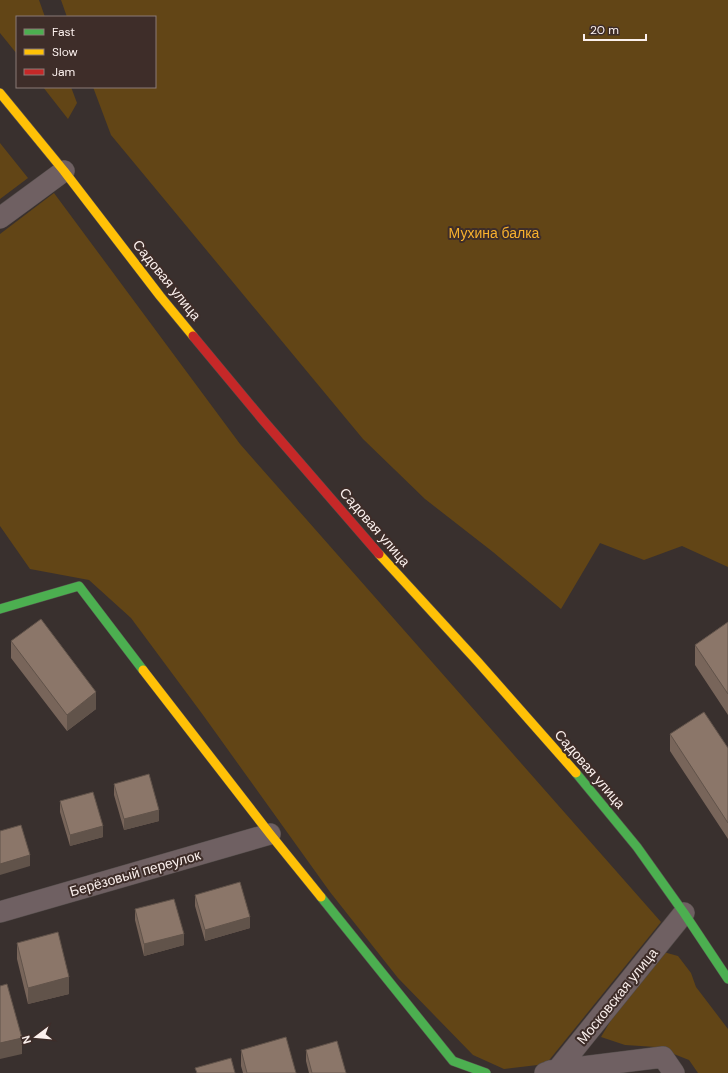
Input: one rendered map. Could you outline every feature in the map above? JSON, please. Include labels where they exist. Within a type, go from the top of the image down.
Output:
[{"type":"main road","name":"Садовая улица","points":[[0,93],[64,171],[160,296],[267,424],[367,541],[478,662],[586,785],[637,847],[684,913],[728,979]]},
{"type":"main road","points":[[0,609],[79,586],[166,701],[270,834],[453,1061],[486,1073]]},
{"type":"street","points":[[0,218],[64,171]]},
{"type":"street","name":"Берёзовый переулок","points":[[0,912],[270,834]]},
{"type":"street","name":"Московская улица","points":[[548,1072],[684,913]]},
{"type":"street","points":[[548,1072],[664,1057],[674,1073]]},
{"type":"green space","points":[[0,0],[39,0],[45,16],[16,16],[16,53],[0,33]]},
{"type":"green space","name":"Мухина балка","points":[[61,0],[728,0],[728,567],[682,546],[644,560],[600,543],[561,609],[493,552],[425,499],[363,439],[111,135],[93,88],[156,88],[156,16],[67,16]]},
{"type":"green space","points":[[44,88],[71,88],[77,103],[68,119]]},
{"type":"green space","points":[[0,143],[28,178],[0,199]]},
{"type":"green space","points":[[54,193],[240,444],[661,922],[546,1064],[504,1069],[473,1055],[398,978],[330,892],[203,715],[131,618],[89,580],[30,569],[0,526],[0,234]]},
{"type":"green space","points":[[660,951],[678,956],[691,973],[696,987],[728,1029],[728,1073],[698,1073],[689,1060],[656,1047],[625,1045],[601,1037],[627,993]]},
{"type":"building","points":[[41,619],[96,692],[67,715],[11,641]]},
{"type":"building","points":[[728,622],[728,694],[695,645]]},
{"type":"building","points":[[704,712],[728,748],[728,823],[670,734]]},
{"type":"building","points":[[149,774],[159,810],[124,819],[114,784]]},
{"type":"building","points":[[93,792],[103,826],[70,835],[60,801]]},
{"type":"building","points":[[21,825],[30,855],[0,864],[0,831]]},
{"type":"building","points":[[240,882],[250,917],[205,930],[195,895]]},
{"type":"building","points":[[174,899],[184,934],[144,944],[135,909]]},
{"type":"building","points":[[58,932],[69,977],[28,988],[17,943]]},
{"type":"building","points":[[7,984],[22,1038],[0,1043],[0,986]]},
{"type":"building","points":[[286,1037],[296,1073],[247,1073],[241,1050]]},
{"type":"building","points":[[337,1041],[346,1073],[312,1073],[306,1050]]},
{"type":"building","points":[[231,1058],[235,1073],[197,1073],[195,1068]]},
{"type":"traffic: fast","points":[[0,609],[79,586],[143,670]]},
{"type":"traffic: fast","points":[[576,773],[637,847],[684,913],[728,979]]},
{"type":"traffic: fast","points":[[321,897],[453,1061],[486,1073]]},
{"type":"traffic: slow","points":[[0,93],[64,171],[160,296],[193,336]]},
{"type":"traffic: slow","points":[[379,554],[478,662],[576,773]]},
{"type":"traffic: slow","points":[[143,670],[270,834],[321,897]]},
{"type":"traffic: jam","points":[[193,336],[262,419],[379,554]]}]
